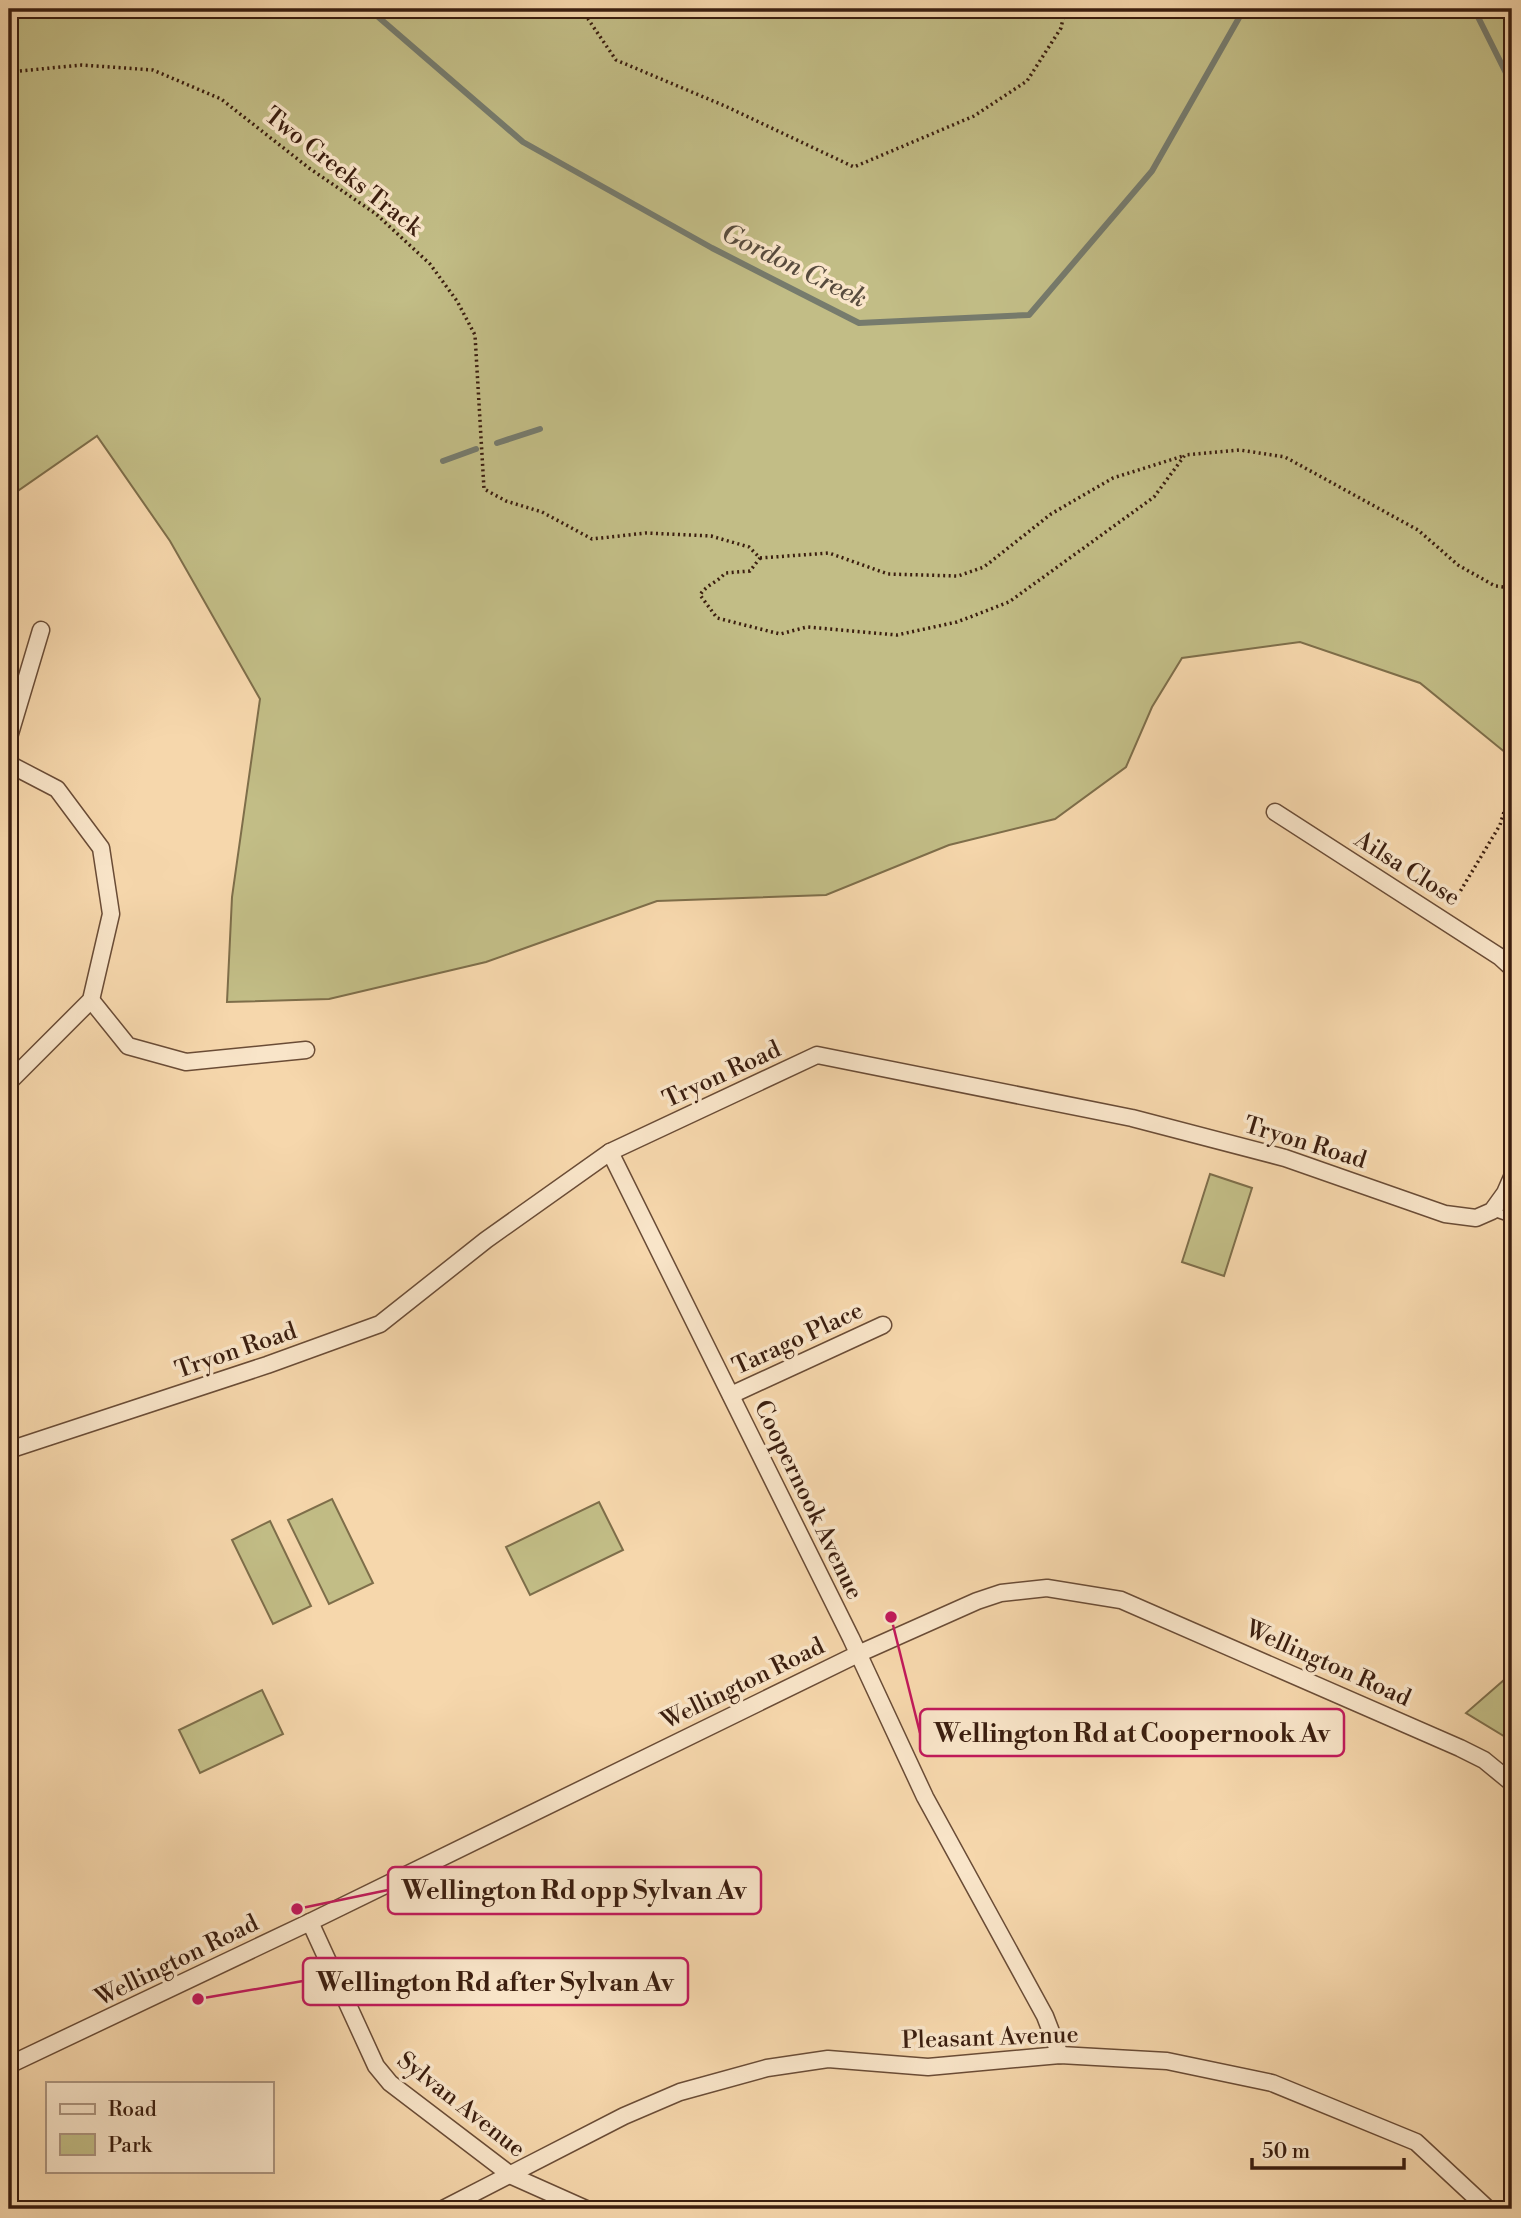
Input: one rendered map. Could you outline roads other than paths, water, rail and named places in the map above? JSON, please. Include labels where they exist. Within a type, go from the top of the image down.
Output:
[{"type":"street","points":[[9,737],[41,629]]},
{"type":"street","points":[[9,764],[57,789],[101,848],[111,914],[91,1000],[9,1082]]},
{"type":"street","name":"Ailsa Close","points":[[1275,811],[1443,919],[1512,968]]},
{"type":"street","points":[[91,1000],[128,1046],[186,1062],[306,1050]]},
{"type":"street","name":"Tryon Road","points":[[9,1450],[267,1365],[380,1324],[486,1240],[610,1152],[817,1055],[1132,1118],[1285,1158],[1445,1214],[1476,1219],[1492,1211]]},
{"type":"street","name":"Coopernook Avenue","points":[[610,1152],[732,1395],[925,1797],[1045,2016],[1060,2055]]},
{"type":"street","points":[[1492,1211],[1512,1177]]},
{"type":"street","name":"Tarago Place","points":[[732,1395],[883,1325]]},
{"type":"street","name":"Wellington Road","points":[[9,2065],[310,1922],[858,1654],[1001,1593],[1047,1588],[1121,1600],[1400,1720],[1484,1760],[1512,1783]]},
{"type":"street","name":"Sylvan Avenue","points":[[310,1922],[376,2066],[390,2083],[512,2176],[586,2209]]},
{"type":"street","name":"Pleasant Avenue","points":[[443,2209],[512,2176],[624,2116],[680,2092],[767,2068],[828,2059],[928,2067],[1060,2055],[1167,2061],[1272,2083],[1416,2142],[1488,2209]]},
{"type":"lane","name":"Tryon Road","points":[[1492,1211],[1512,1218]]},
{"type":"waterway","name":"Gordon Creek","points":[[369,9],[523,142],[712,248],[859,323],[1029,315],[1152,171],[1244,9]]},
{"type":"waterway","name":"Gordon Creek","points":[[1474,9],[1512,85]]},
{"type":"waterway","points":[[497,443],[540,429]]},
{"type":"waterway","points":[[443,461],[476,449]]},
{"type":"place","name":"Wellington Rd at Coopernook Av","points":[[891,1617]]},
{"type":"place","name":"Wellington Rd opp Sylvan Av","points":[[297,1909]]},
{"type":"place","name":"Wellington Rd after Sylvan Av","points":[[198,1999]]}]
